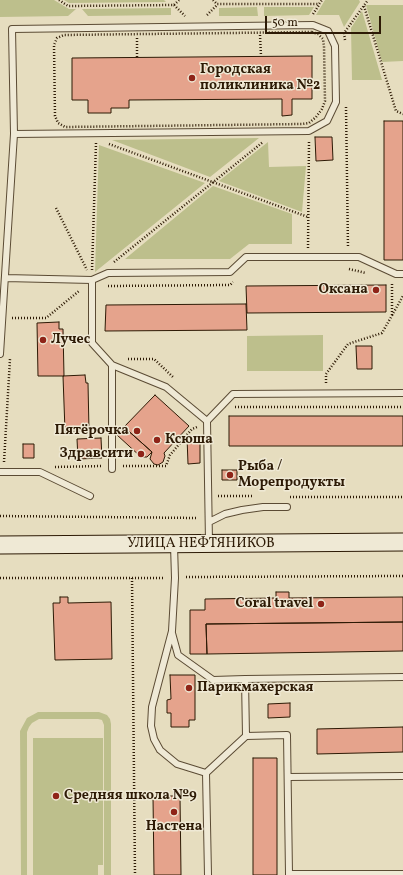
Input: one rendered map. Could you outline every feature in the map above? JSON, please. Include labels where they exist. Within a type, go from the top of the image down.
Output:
[{"type":"main road","name":"УЛИЦА НЕФТЯНИКОВ","points":[[0,545],[403,542]]},
{"type":"lane","points":[[0,354],[14,134],[12,29],[313,25],[328,31],[335,46],[336,102],[328,121],[309,131],[14,134]]},
{"type":"lane","points":[[5,278],[92,280],[108,273],[230,272],[246,258],[307,257],[360,257],[396,274],[403,274]]},
{"type":"lane","points":[[92,280],[92,343],[112,365],[166,386],[207,422]]},
{"type":"lane","points":[[112,365],[112,467]]},
{"type":"lane","points":[[209,544],[207,422],[232,394],[403,393]]},
{"type":"lane","points":[[2,471],[40,472],[90,496]]},
{"type":"lane","points":[[200,496],[208,496]]},
{"type":"lane","points":[[209,522],[225,514],[242,510],[263,507],[287,507]]},
{"type":"lane","points":[[174,544],[175,578],[172,631],[152,707],[151,726],[154,739],[160,750],[177,764],[206,773]]},
{"type":"lane","points":[[172,631],[178,655],[213,680],[403,677]]},
{"type":"lane","points":[[245,679],[246,736]]},
{"type":"lane","points":[[208,875],[206,773],[246,736],[287,735],[289,874],[403,874]]},
{"type":"lane","points":[[288,777],[403,776]]},
{"type":"path","points":[[59,0],[68,6],[174,5],[179,0]]},
{"type":"path","points":[[213,0],[218,4],[319,4],[322,0]]},
{"type":"path","points":[[345,40],[344,33],[368,0]]},
{"type":"path","points":[[364,6],[396,111],[403,114]]},
{"type":"path","points":[[312,32],[318,34],[323,39],[324,46],[324,100],[322,109],[309,123],[285,125],[65,127],[58,123],[54,108],[54,45],[57,38],[64,35],[137,34],[312,32]]},
{"type":"path","points":[[260,33],[261,56]]},
{"type":"path","points":[[137,34],[137,57]]},
{"type":"path","points":[[346,102],[348,268],[370,274]]},
{"type":"path","points":[[307,257],[309,123]]},
{"type":"path","points":[[12,325],[12,318],[46,318],[212,182],[285,125]]},
{"type":"path","points":[[92,280],[96,139]]},
{"type":"path","points":[[103,142],[308,217]]},
{"type":"path","points":[[56,208],[92,280]]},
{"type":"path","points":[[108,286],[230,285],[235,281]]},
{"type":"path","points":[[392,281],[392,316]]},
{"type":"path","points":[[326,407],[326,374],[348,344],[382,333],[403,296]]},
{"type":"path","points":[[2,471],[10,356]]},
{"type":"path","points":[[127,359],[154,359],[176,380]]},
{"type":"path","points":[[213,416],[217,420],[236,406],[403,407]]},
{"type":"path","points":[[49,467],[78,465],[112,467],[166,466],[170,455],[192,429],[207,422]]},
{"type":"path","points":[[218,489],[218,496]]},
{"type":"path","points":[[0,516],[198,518],[208,496],[257,496]]},
{"type":"path","points":[[288,496],[403,497]]},
{"type":"path","points":[[0,578],[403,576]]},
{"type":"path","points":[[132,578],[135,875]]},
{"type":"green space","points":[[0,0],[54,0],[69,9],[76,9],[68,16],[0,17]]},
{"type":"green space","points":[[64,0],[164,0],[166,2],[69,3]]},
{"type":"green space","points":[[325,0],[359,0],[360,2],[344,27],[339,15],[316,15]]},
{"type":"green space","points":[[366,5],[403,5],[403,61],[382,62]]},
{"type":"green space","points":[[257,7],[258,16],[219,16],[219,8]]},
{"type":"green space","points":[[264,7],[314,7],[309,15],[264,16]]},
{"type":"green space","points":[[171,8],[171,15],[88,16],[82,9]]},
{"type":"green space","points":[[362,11],[382,80],[352,80],[351,28]]},
{"type":"green space","points":[[259,138],[210,177],[112,140]]},
{"type":"green space","points":[[268,142],[269,167],[306,166],[302,212],[219,181]]},
{"type":"green space","points":[[99,145],[205,183],[95,272]]},
{"type":"green space","points":[[213,186],[292,214],[292,244],[249,244],[230,259],[125,259]]},
{"type":"green space","points":[[323,335],[323,371],[247,371],[247,336]]},
{"type":"green space","points":[[38,712],[99,712],[107,715],[110,719],[111,875],[104,875],[104,725],[102,720],[39,719],[32,723],[27,732],[27,875],[21,875],[20,731],[27,718]]},
{"type":"green space","points":[[33,738],[103,738],[103,865],[98,865],[98,875],[33,875]]},
{"type":"building","name":"Городская поликлиника №2","points":[[312,56],[312,99],[292,99],[292,115],[282,116],[282,99],[129,100],[129,108],[111,108],[111,113],[88,113],[88,100],[72,100],[72,58]]},
{"type":"building","points":[[384,121],[403,121],[403,260],[384,260]]},
{"type":"building","points":[[315,137],[332,137],[333,160],[316,161]]},
{"type":"building","points":[[386,285],[386,312],[247,313],[246,286]]},
{"type":"building","points":[[246,304],[247,330],[105,331],[106,305]]},
{"type":"building","points":[[59,322],[59,329],[63,329],[64,376],[38,376],[37,323]]},
{"type":"building","points":[[356,346],[372,346],[372,369],[357,369]]},
{"type":"building","points":[[85,375],[86,383],[88,383],[89,431],[65,431],[63,376]]},
{"type":"building","name":"Ксюша","points":[[155,395],[189,426],[164,453],[165,456],[163,462],[158,465],[154,464],[150,459],[152,452],[124,427]]},
{"type":"building","points":[[229,416],[403,416],[403,446],[229,446]]},
{"type":"building","points":[[124,427],[152,452],[147,457],[141,457],[117,435]]},
{"type":"building","points":[[200,436],[200,463],[188,464],[187,437]]},
{"type":"building","points":[[101,438],[102,458],[78,459],[77,439]]},
{"type":"building","points":[[23,444],[34,444],[34,458],[23,458]]},
{"type":"building","name":"Рыба / Морепродукты","points":[[222,470],[237,470],[237,480],[222,480]]},
{"type":"building","points":[[276,592],[289,592],[289,598],[403,597],[403,622],[206,624],[207,654],[190,654],[190,610],[205,610],[205,599],[276,598]]},
{"type":"building","points":[[60,597],[68,597],[68,603],[111,602],[112,659],[55,660],[53,603],[60,603]]},
{"type":"building","points":[[403,622],[403,651],[207,654],[206,624]]},
{"type":"building","points":[[170,675],[195,675],[195,720],[189,720],[189,727],[171,727],[171,713],[167,713],[167,700],[171,699]]},
{"type":"building","points":[[290,703],[290,717],[268,718],[268,704]]},
{"type":"building","points":[[403,727],[403,752],[317,754],[317,729]]},
{"type":"building","points":[[253,758],[277,758],[277,875],[253,875]]},
{"type":"building","points":[[153,796],[180,796],[181,875],[154,875]]},
{"type":"place","name":"Городская поликлиника №2","points":[[192,78]]},
{"type":"place","name":"Оксана","points":[[376,290]]},
{"type":"place","name":"Лучес","points":[[43,340]]},
{"type":"place","name":"Пятёрочка","points":[[137,431]]},
{"type":"place","name":"Ксюша","points":[[157,440]]},
{"type":"place","name":"Здравсити","points":[[141,454]]},
{"type":"place","name":"Рыба / Морепродукты","points":[[230,475]]},
{"type":"place","name":"Coral travel","points":[[321,604]]},
{"type":"place","name":"Парикмахерская","points":[[189,688]]},
{"type":"place","name":"Средняя школа №9","points":[[56,796]]},
{"type":"place","name":"Настена","points":[[174,812]]}]
